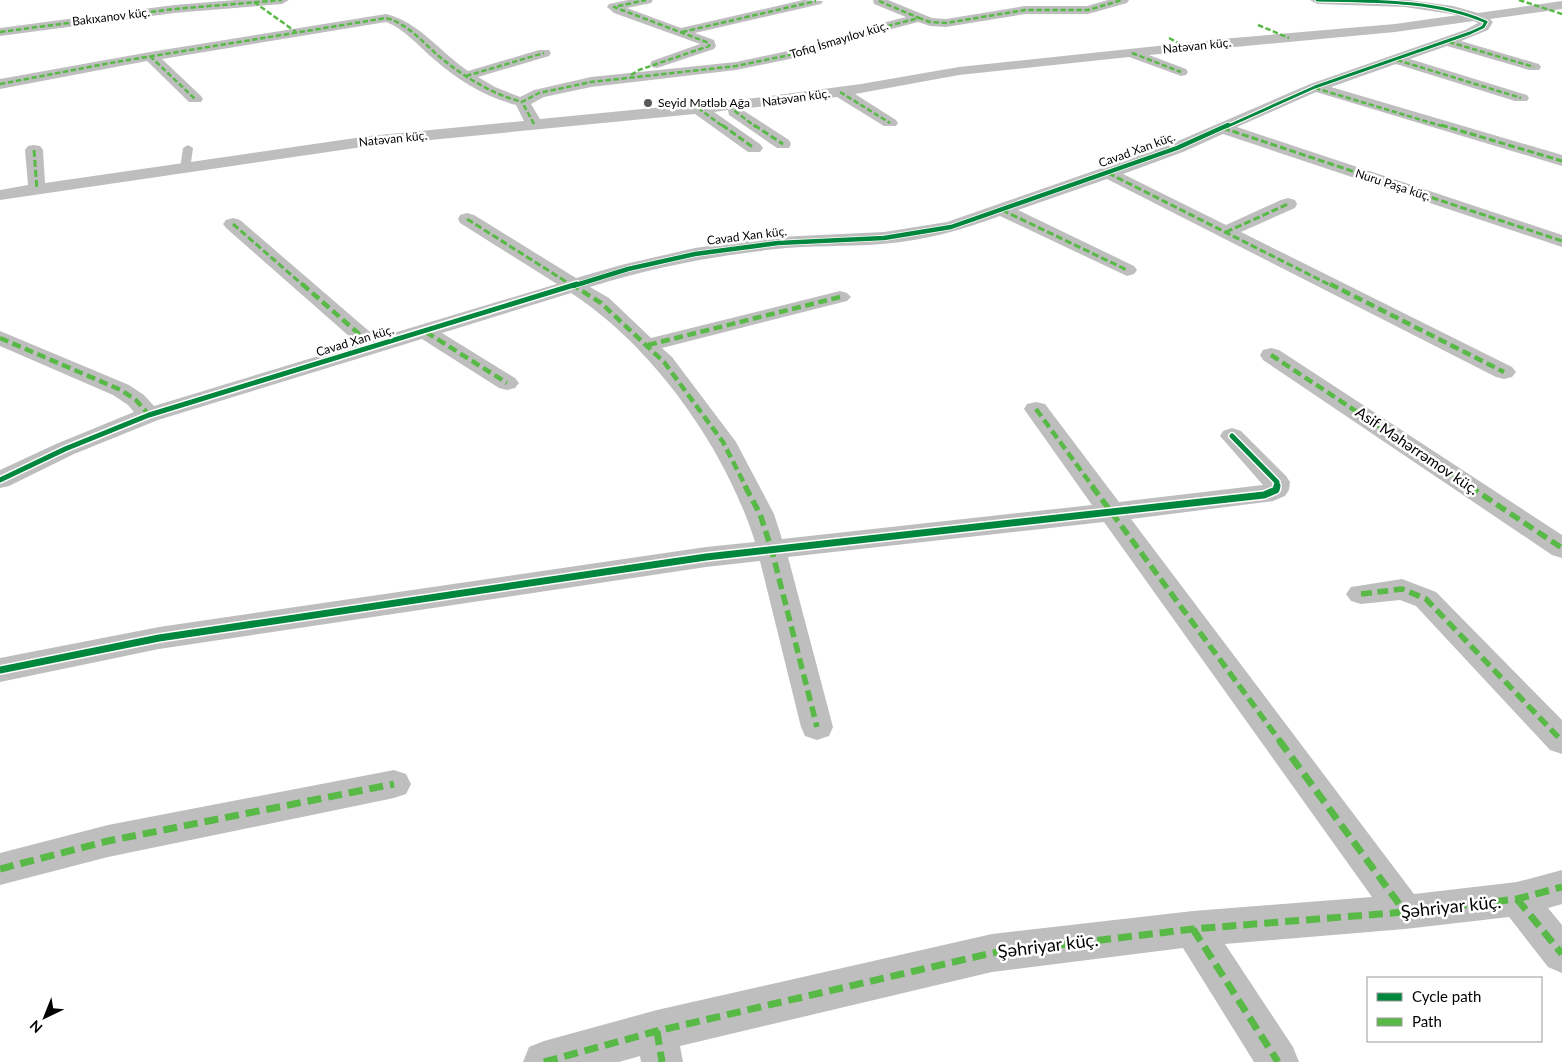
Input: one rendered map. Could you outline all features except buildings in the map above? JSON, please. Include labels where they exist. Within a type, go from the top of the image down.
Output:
[{"type":"street","name":"Bakıxanov küç.","points":[[0,32],[158,11],[282,0]]},
{"type":"street","points":[[630,76],[639,70],[709,46],[709,43],[682,32],[614,9],[614,7],[646,0]]},
{"type":"street","name":"Tofiq İsmayılov küç.","points":[[522,102],[529,97],[547,91],[630,76],[707,70],[809,51],[889,25],[919,18],[930,22],[946,23],[1025,10],[1088,10],[1122,0]]},
{"type":"street","points":[[1318,0],[1418,5],[1458,11],[1479,17]]},
{"type":"street","points":[[1519,0],[1562,14]]},
{"type":"street","points":[[682,32],[816,1]]},
{"type":"street","points":[[879,1],[919,18]]},
{"type":"street","points":[[254,2],[296,32]]},
{"type":"street","name":"Natəvan küç.","points":[[0,195],[362,142],[728,106],[840,92],[959,71],[1186,47],[1395,28],[1562,5]]},
{"type":"street","name":"Cavad Xan küç.","points":[[0,480],[65,449],[149,415],[628,269],[695,254],[778,243],[884,238],[951,228],[1108,174],[1223,128],[1315,87],[1449,42],[1483,26],[1486,22],[1479,17]]},
{"type":"street","points":[[0,84],[150,56],[378,18],[392,18],[442,60],[466,76],[501,96],[522,102],[534,124]]},
{"type":"street","points":[[1258,25],[1289,38]]},
{"type":"street","points":[[1169,38],[1186,47]]},
{"type":"street","points":[[1449,42],[1534,67]]},
{"type":"street","points":[[466,76],[544,53]]},
{"type":"street","points":[[1132,53],[1181,72]]},
{"type":"street","points":[[150,56],[195,99]]},
{"type":"street","points":[[1395,59],[1521,98]]},
{"type":"street","points":[[1315,87],[1562,161]]},
{"type":"street","points":[[840,92],[890,122]]},
{"type":"street","points":[[728,106],[744,119],[784,144]]},
{"type":"street","points":[[698,108],[754,148]]},
{"type":"street","name":"Nuru Paşa küç.","points":[[1223,128],[1562,241]]},
{"type":"street","points":[[34,150],[37,190]]},
{"type":"street","points":[[1108,174],[1504,372]]},
{"type":"street","points":[[1226,232],[1288,204]]},
{"type":"street","points":[[1002,210],[1127,270]]},
{"type":"street","points":[[467,219],[601,303],[664,362],[723,442],[760,514],[772,551],[817,727]]},
{"type":"street","points":[[233,224],[374,347]]},
{"type":"street","points":[[648,345],[840,297]]},
{"type":"street","points":[[426,332],[506,383]]},
{"type":"street","points":[[0,338],[121,390],[136,400],[149,415]]},
{"type":"street","name":"Asif Məhərrəmov küç.","points":[[1271,355],[1562,548]]},
{"type":"street","points":[[1036,410],[1405,912]]},
{"type":"street","points":[[0,670],[169,636],[696,558],[1264,495],[1276,490],[1277,482],[1232,436]]},
{"type":"street","points":[[1361,594],[1402,588],[1426,599],[1562,741]]},
{"type":"street","points":[[0,869],[108,841],[394,784]]},
{"type":"street","name":"Şəhriyar küç.","points":[[544,1062],[659,1046],[992,953],[1193,929],[1405,912],[1517,899],[1562,887]]},
{"type":"street","points":[[1517,899],[1562,954]]},
{"type":"street","points":[[1193,929],[1278,1062]]},
{"type":"lane","points":[[185,169],[188,148]]},
{"type":"marked path","points":[[0,32],[174,9],[282,0]]},
{"type":"marked path","points":[[631,75],[639,70],[709,46],[709,43],[614,7],[646,0]]},
{"type":"marked path","points":[[534,124],[522,102],[539,93],[591,82],[736,66],[809,51],[872,30],[919,18],[930,22],[946,23],[1025,10],[1088,10],[1122,0]]},
{"type":"marked path","points":[[1519,0],[1562,14]]},
{"type":"marked path","points":[[682,32],[816,1]]},
{"type":"marked path","points":[[879,1],[919,18]]},
{"type":"marked path","points":[[254,2],[296,32]]},
{"type":"marked path","points":[[0,84],[110,63],[386,18],[400,23],[407,28],[459,72],[489,90],[522,102]]},
{"type":"marked path","points":[[1258,25],[1289,38]]},
{"type":"marked path","points":[[1169,38],[1186,47]]},
{"type":"marked path","points":[[1449,42],[1534,67]]},
{"type":"marked path","points":[[466,76],[544,53]]},
{"type":"marked path","points":[[1132,53],[1181,72]]},
{"type":"marked path","points":[[150,56],[195,99]]},
{"type":"marked path","points":[[1397,60],[1521,98]]},
{"type":"marked path","points":[[1315,88],[1562,161]]},
{"type":"marked path","points":[[840,92],[890,123]]},
{"type":"marked path","points":[[728,106],[744,119],[783,144]]},
{"type":"marked path","points":[[698,108],[754,148]]},
{"type":"marked path","points":[[1223,128],[1562,241]]},
{"type":"marked path","points":[[34,150],[37,190]]},
{"type":"marked path","points":[[1108,173],[1504,372]]},
{"type":"marked path","points":[[1226,232],[1288,204]]},
{"type":"marked path","points":[[1002,210],[1127,270]]},
{"type":"marked path","points":[[467,219],[601,303],[664,362],[723,442],[760,514],[772,551],[817,727]]},
{"type":"marked path","points":[[233,224],[374,347]]},
{"type":"marked path","points":[[648,345],[840,297]]},
{"type":"marked path","points":[[426,332],[507,383]]},
{"type":"marked path","points":[[0,338],[121,390],[136,400],[149,415]]},
{"type":"marked path","points":[[1271,355],[1562,548]]},
{"type":"marked path","points":[[1036,409],[1405,912]]},
{"type":"marked path","points":[[1361,594],[1402,589],[1426,599],[1562,741]]},
{"type":"marked path","points":[[0,869],[108,841],[394,784]]},
{"type":"marked path","points":[[544,1062],[657,1031],[992,953],[1193,929],[1405,912],[1517,899],[1562,887]]},
{"type":"marked path","points":[[1517,899],[1562,954]]},
{"type":"marked path","points":[[1193,929],[1278,1062]]},
{"type":"marked path","points":[[657,1031],[662,1062]]},
{"type":"cycle path","points":[[0,480],[65,449],[149,415],[628,269],[695,254],[778,243],[884,238],[951,227],[1177,148],[1315,87],[1470,33],[1483,27],[1486,22],[1472,15],[1430,6],[1317,0]]},
{"type":"cycle path","points":[[0,670],[159,638],[706,557],[1264,495],[1276,490],[1277,482],[1232,436]]},
{"type":"place","name":"Seyid Mətləb Ağa","points":[[648,103]]}]
